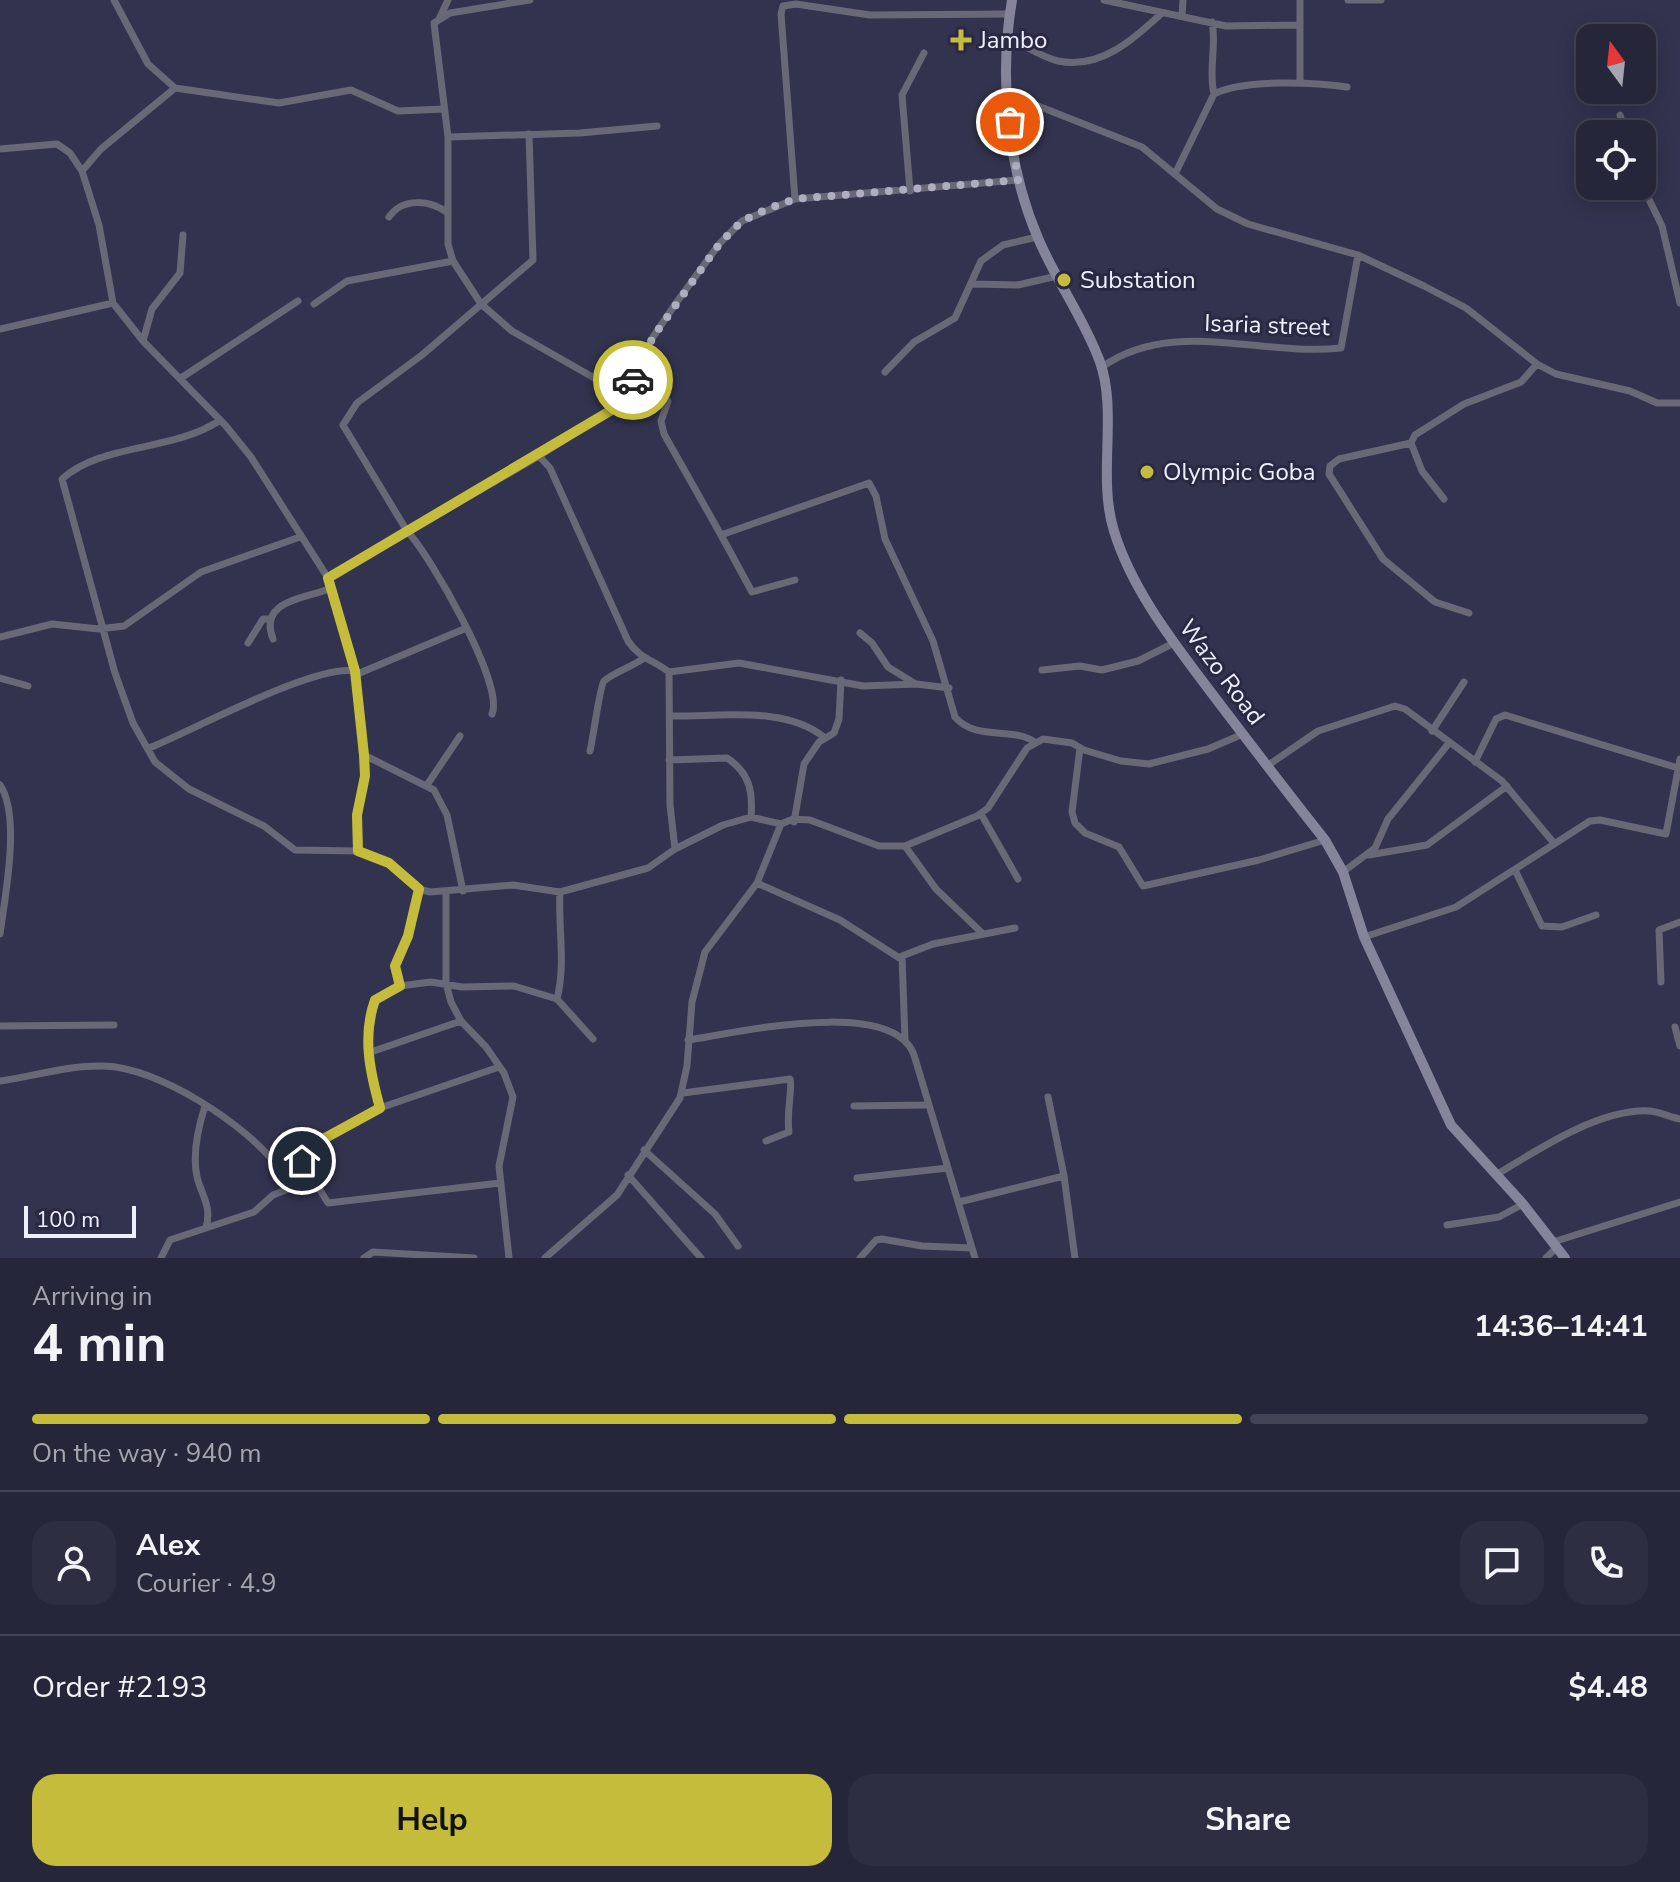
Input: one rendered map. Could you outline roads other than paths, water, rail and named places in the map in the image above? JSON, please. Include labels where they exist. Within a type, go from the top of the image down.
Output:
[{"type":"main road","name":"Wazo Road","points":[[1012,0],[1007,38],[1006,100],[1018,180],[1037,237],[1084,320],[1102,367],[1108,503],[1114,531],[1172,644],[1325,840],[1343,872],[1364,937],[1449,1121],[1523,1204],[1565,1258]]},
{"type":"street","points":[[114,0],[148,64],[175,88],[279,103],[351,90],[398,111],[444,109]]},
{"type":"street","points":[[448,0],[433,32],[448,137],[448,244],[453,261],[481,304],[529,343],[624,395]]},
{"type":"street","points":[[440,17],[530,0]]},
{"type":"street","points":[[1104,0],[1226,26],[1297,25]]},
{"type":"street","points":[[1182,16],[1183,0]]},
{"type":"street","points":[[1300,0],[1297,25],[1300,81]]},
{"type":"street","points":[[1348,0],[1381,0]]},
{"type":"street","points":[[795,199],[781,14],[783,6],[796,4],[870,15],[1009,14]]},
{"type":"street","points":[[1007,38],[1058,61],[1075,62],[1123,46],[1162,13]]},
{"type":"street","points":[[1176,172],[1214,94],[1210,75],[1214,44],[1212,22]]},
{"type":"street","points":[[910,191],[902,95],[924,53]]},
{"type":"street","points":[[1214,94],[1231,88],[1300,81],[1347,87]]},
{"type":"street","points":[[82,171],[101,149],[175,88]]},
{"type":"street","points":[[1006,100],[1033,104],[1126,139],[1176,172],[1217,209],[1248,224],[1358,255],[1466,308],[1537,364],[1573,380],[1630,391],[1657,403],[1680,403]]},
{"type":"street","points":[[1620,115],[1622,120]]},
{"type":"street","points":[[448,137],[580,133],[657,126]]},
{"type":"street","points":[[492,714],[493,695],[482,661],[419,544],[407,531],[343,425],[357,403],[422,355],[533,260],[529,134]]},
{"type":"street","points":[[0,149],[57,144],[67,149],[82,171],[99,225],[113,303],[143,341],[181,378],[251,457],[328,578],[355,673],[365,776],[357,815],[358,851]]},
{"type":"street","points":[[328,578],[539,456],[610,411],[638,372],[653,337],[720,243],[742,221],[795,199],[1018,180]]},
{"type":"street","points":[[1649,200],[1662,226],[1680,303]]},
{"type":"street","points":[[389,217],[401,205],[426,202],[448,213]]},
{"type":"street","points":[[143,341],[152,309],[180,273],[183,235]]},
{"type":"street","points":[[885,372],[914,342],[955,318],[977,267],[1003,245],[1037,237]]},
{"type":"street","name":"Isaria street","points":[[1102,367],[1136,347],[1181,342],[1341,348],[1358,255]]},
{"type":"street","points":[[314,304],[347,281],[384,277],[453,261]]},
{"type":"street","points":[[972,284],[1018,285],[1057,276]]},
{"type":"street","points":[[181,378],[298,301]]},
{"type":"street","points":[[0,329],[113,303]]},
{"type":"street","points":[[1444,499],[1422,471],[1411,443],[1415,435],[1440,417],[1487,394],[1521,382],[1537,364]]},
{"type":"street","points":[[638,372],[668,401],[661,421],[664,434],[752,592],[795,580]]},
{"type":"street","points":[[219,421],[162,445],[131,448],[103,458],[75,469],[62,479],[133,723],[155,762],[189,789],[264,826],[295,850],[358,851],[389,863],[419,889],[446,893],[513,885],[560,892],[648,868],[675,849],[723,825],[751,817],[781,824],[810,820],[879,846],[905,846],[924,841],[981,814],[1027,748],[1035,742]]},
{"type":"street","points":[[1411,443],[1339,459],[1330,466],[1329,474],[1383,559],[1435,602],[1469,613]]},
{"type":"street","points":[[539,456],[550,468],[628,641],[644,658],[657,662],[669,672],[739,663],[874,687],[916,684],[949,688]]},
{"type":"street","points":[[721,535],[869,483],[876,496],[885,539],[933,641],[955,717],[963,726],[985,734],[1035,742],[1053,739],[1121,761],[1149,764],[1208,749],[1243,734]]},
{"type":"street","points":[[0,637],[52,624],[105,629],[132,622],[201,572],[300,537]]},
{"type":"street","points":[[273,639],[270,619],[281,604],[329,589]]},
{"type":"street","points":[[248,643],[263,619],[270,619]]},
{"type":"street","points":[[149,748],[280,689],[318,675],[355,673],[464,629]]},
{"type":"street","points":[[860,633],[872,643],[888,667],[916,684]]},
{"type":"street","points":[[1042,670],[1080,666],[1102,670],[1138,661],[1172,644]]},
{"type":"street","points":[[590,751],[599,721],[600,689],[605,681],[644,658]]},
{"type":"street","points":[[669,672],[669,760],[675,849]]},
{"type":"street","points":[[0,678],[28,686]]},
{"type":"street","points":[[794,822],[804,764],[825,738],[834,733],[839,719],[841,680]]},
{"type":"street","points":[[1432,731],[1464,682]]},
{"type":"street","points":[[1267,766],[1318,731],[1395,706],[1405,709],[1507,786],[1553,842]]},
{"type":"street","points":[[1364,937],[1456,907],[1583,824],[1600,820],[1664,835],[1668,831],[1679,764],[1505,715],[1496,719],[1475,762]]},
{"type":"street","points":[[671,716],[759,717],[801,724],[825,738]]},
{"type":"street","points":[[427,785],[460,736]]},
{"type":"street","points":[[1343,872],[1369,855],[1380,842],[1388,819],[1449,743]]},
{"type":"street","points":[[1080,748],[1072,812],[1075,823],[1085,833],[1119,847],[1143,886],[1259,860],[1325,840]]},
{"type":"street","points":[[364,755],[434,790],[447,815],[463,891]]},
{"type":"street","points":[[669,760],[727,758],[735,763],[745,772],[753,794],[751,817]]},
{"type":"street","points":[[0,785],[10,808],[11,838],[0,934]]},
{"type":"street","points":[[1369,855],[1427,845],[1507,786]]},
{"type":"street","points":[[981,814],[1018,879]]},
{"type":"street","points":[[545,1258],[617,1195],[683,1093],[692,1002],[705,952],[757,883],[781,824]]},
{"type":"street","points":[[905,846],[936,889],[983,934]]},
{"type":"street","points":[[1515,870],[1542,926],[1562,927],[1596,915]]},
{"type":"street","points":[[757,883],[840,920],[901,959]]},
{"type":"street","points":[[400,986],[395,966],[408,936],[419,889]]},
{"type":"street","points":[[557,999],[563,965],[558,941],[560,892]]},
{"type":"street","points":[[446,893],[446,983],[461,1021],[499,1067],[513,1100],[500,1159],[509,1258]]},
{"type":"street","points":[[1661,982],[1659,930],[1680,922]]},
{"type":"street","points":[[901,959],[933,944],[1015,928]]},
{"type":"street","points":[[901,959],[907,1027],[905,1040]]},
{"type":"street","points":[[380,1108],[368,1053],[368,1028],[375,1000],[400,986],[446,983],[462,987],[514,986],[557,999],[593,1039]]},
{"type":"street","points":[[368,1053],[461,1021]]},
{"type":"street","points":[[688,1040],[807,1022],[884,1028],[905,1040],[914,1055],[926,1105],[975,1258]]},
{"type":"street","points":[[0,1026],[114,1025]]},
{"type":"street","points":[[1675,1027],[1680,1046]]},
{"type":"street","points":[[0,1081],[66,1068],[107,1066],[159,1079],[252,1139],[278,1167]]},
{"type":"street","points":[[499,1067],[380,1108],[307,1150],[301,1159],[330,1204],[500,1183]]},
{"type":"street","points":[[683,1093],[790,1079],[793,1085],[786,1113],[789,1132],[766,1141]]},
{"type":"street","points":[[1048,1097],[1064,1176],[1075,1258]]},
{"type":"street","points":[[854,1106],[926,1105]]},
{"type":"street","points":[[205,1106],[197,1138],[196,1167],[209,1210],[206,1227]]},
{"type":"street","points":[[1496,1175],[1549,1143],[1590,1124],[1648,1111],[1680,1119]]},
{"type":"street","points":[[644,1150],[715,1214],[738,1246]]},
{"type":"street","points":[[857,1178],[948,1168]]},
{"type":"street","points":[[628,1175],[701,1258]]},
{"type":"street","points":[[959,1202],[1064,1176]]},
{"type":"street","points":[[161,1258],[168,1241],[254,1212],[273,1195],[312,1180]]},
{"type":"street","points":[[1546,1258],[1555,1244],[1680,1202]]},
{"type":"street","points":[[1447,1225],[1499,1217],[1523,1204]]},
{"type":"street","points":[[860,1258],[876,1240],[882,1239],[922,1246],[972,1248]]},
{"type":"street","points":[[364,1258],[373,1252],[474,1258]]},
{"type":"place","name":"Jambo","points":[[961,40]]},
{"type":"place","name":"Substation","points":[[1064,280]]},
{"type":"place","name":"Olympic Goba","points":[[1147,472]]}]
